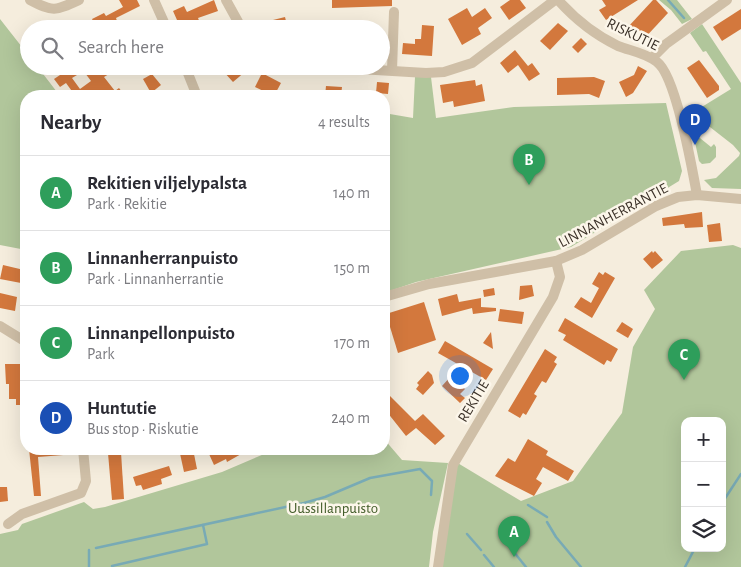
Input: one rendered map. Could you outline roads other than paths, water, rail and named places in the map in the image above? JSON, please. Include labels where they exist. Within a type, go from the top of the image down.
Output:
[{"type":"street","points":[[30,0],[51,10],[58,10],[79,0]]},
{"type":"street","points":[[154,0],[164,20]]},
{"type":"street","points":[[226,0],[237,20]]},
{"type":"street","points":[[394,12],[392,70],[435,73],[466,66],[557,0]]},
{"type":"street","name":"RISKUTIE","points":[[557,0],[600,36],[618,46],[652,58],[663,68],[669,80],[698,195]]},
{"type":"street","points":[[652,58],[666,44],[723,1]]},
{"type":"street","points":[[189,75],[195,90]]},
{"type":"street","name":"LINNANHERRANTIE","points":[[390,295],[429,284],[556,261],[582,250],[664,202],[678,197],[698,195],[741,199]]},
{"type":"street","name":"REKITIE","points":[[438,567],[453,466],[553,297],[560,278],[556,261]]},
{"type":"street","points":[[0,326],[20,336]]},
{"type":"street","points":[[8,524],[22,514],[80,493],[84,489],[86,481],[84,455]]},
{"type":"waterway","points":[[668,0],[684,18]]},
{"type":"waterway","points":[[96,548],[304,503],[325,497],[370,478],[420,469],[432,481],[431,495]]},
{"type":"waterway","points":[[726,497],[741,474]]},
{"type":"waterway","points":[[528,505],[547,517]]},
{"type":"waterway","points":[[547,522],[556,537],[581,567]]},
{"type":"waterway","points":[[112,566],[207,544],[203,525]]},
{"type":"waterway","points":[[467,534],[481,550]]},
{"type":"waterway","points":[[509,546],[526,567]]},
{"type":"waterway","points":[[89,550],[89,567]]},
{"type":"waterway","points":[[685,567],[693,552]]},
{"type":"waterway","points":[[484,555],[494,567]]},
{"type":"place","name":"Huntutie","points":[[695,145]]},
{"type":"place","name":"Linnanherranpuisto","points":[[529,185]]},
{"type":"place","name":"Linnanpellonpuisto","points":[[684,380]]},
{"type":"place","name":"Rekitien viljelypalsta","points":[[514,557]]},
{"type":"park label","name":"Uussillanpuisto","points":[[333,508]]}]
